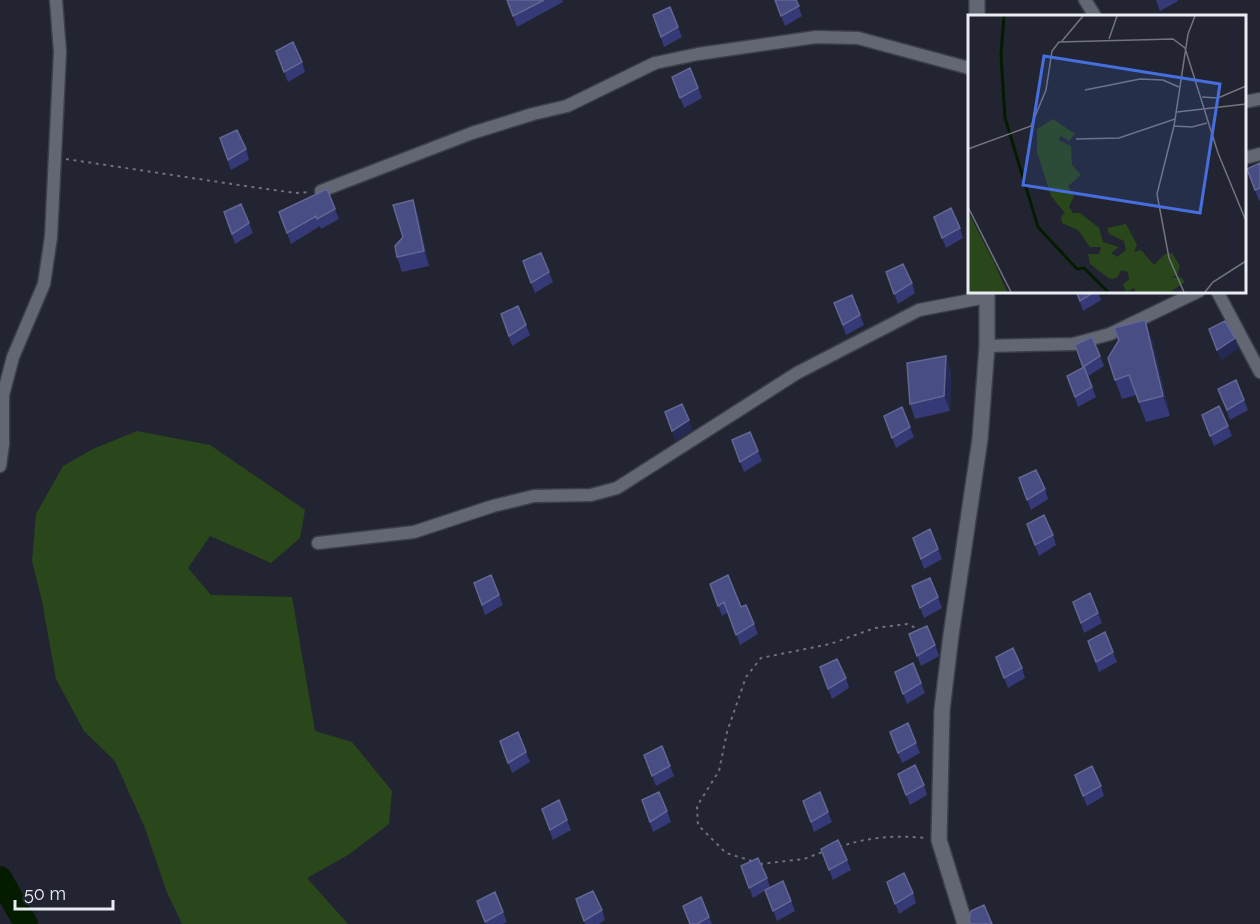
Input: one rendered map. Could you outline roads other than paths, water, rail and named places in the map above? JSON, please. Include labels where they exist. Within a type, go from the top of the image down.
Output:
[{"type":"main road","points":[[965,924],[939,840],[942,710],[980,439],[987,346],[987,294]]},
{"type":"street","points":[[0,466],[3,395],[13,357],[44,284],[51,237],[60,52],[56,0]]},
{"type":"street","points":[[1085,0],[1094,15]]},
{"type":"street","points":[[321,191],[472,133],[567,106],[655,63],[698,54],[816,37],[858,38],[968,68]]},
{"type":"street","points":[[1245,102],[1260,99]]},
{"type":"street","points":[[1245,158],[1260,154]]},
{"type":"street","points":[[987,346],[1072,344],[1110,334],[1196,292]]},
{"type":"street","points":[[1218,292],[1260,372]]},
{"type":"street","points":[[318,543],[414,532],[493,506],[534,496],[591,495],[617,488],[797,373],[858,341],[919,310],[987,294]]},
{"type":"waterway","points":[[0,878],[26,924]]}]
